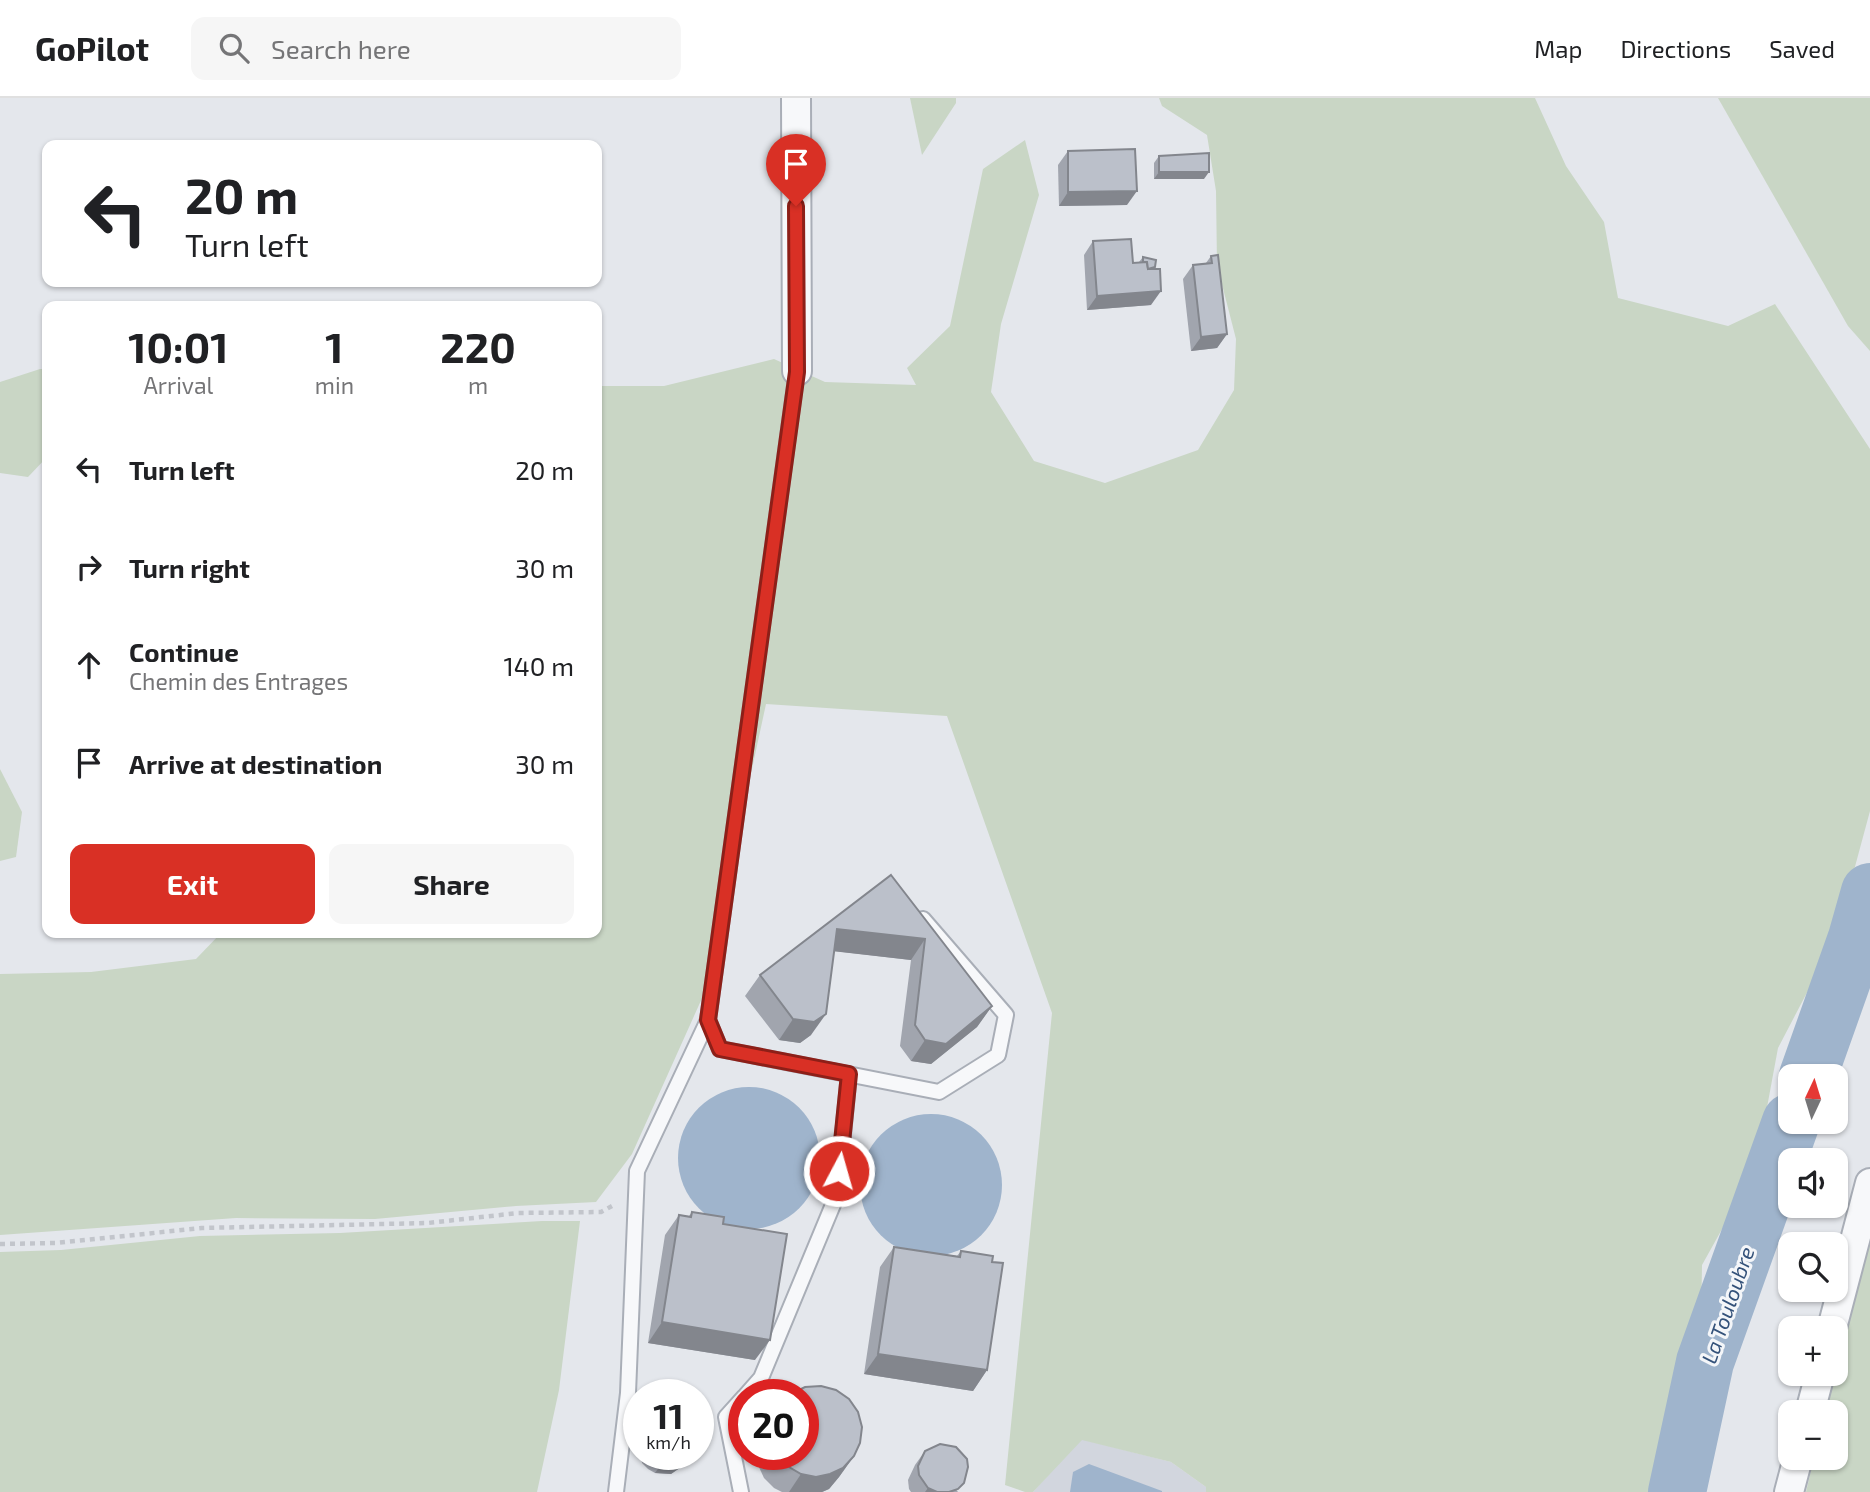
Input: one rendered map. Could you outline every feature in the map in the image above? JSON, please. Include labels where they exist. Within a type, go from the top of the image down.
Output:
[{"type":"street","points":[[796,98],[797,372]]},
{"type":"street","points":[[1835,1316],[1870,1184]]},
{"type":"street","points":[[1789,1492],[1795,1470]]},
{"type":"lane","points":[[616,1492],[628,1393],[637,1171],[708,1020],[797,372]]},
{"type":"lane","points":[[708,1020],[720,1049],[939,1092],[998,1055],[1006,1015],[910,903]]},
{"type":"lane","points":[[760,1379],[837,1195],[849,1074]]},
{"type":"lane","points":[[737,1470],[741,1492]]},
{"type":"path","points":[[0,1244],[56,1243],[202,1228],[428,1223],[518,1213],[601,1212],[636,1191]]},
{"type":"shaded area","points":[[1081,1439],[1171,1462],[1206,1487],[1206,1492],[1033,1492]]},
{"type":"green space","points":[[910,98],[956,98],[956,103],[922,155]]},
{"type":"green space","points":[[1159,98],[1535,98],[1566,166],[1604,222],[1618,298],[1728,326],[1775,304],[1870,449],[1870,811],[1836,937],[1778,1048],[1763,1129],[1746,1186],[1702,1265],[1701,1325],[1676,1405],[1660,1492],[1206,1492],[1206,1487],[1171,1462],[1082,1440],[1033,1492],[1005,1485],[1052,1013],[947,716],[766,704],[703,996],[632,1154],[596,1202],[516,1206],[375,1219],[236,1218],[0,1235],[0,974],[91,972],[196,959],[216,938],[602,938],[602,386],[664,386],[774,359],[825,382],[916,385],[907,368],[950,326],[983,169],[1025,140],[1039,195],[1001,324],[991,392],[1034,461],[1105,483],[1198,450],[1234,390],[1236,339],[1217,265],[1216,191],[1207,135],[1162,106]]},
{"type":"green space","points":[[1718,98],[1870,98],[1870,351],[1848,326]]},
{"type":"green space","points":[[42,369],[42,462],[28,477],[0,473],[0,382]]},
{"type":"green space","points":[[0,769],[22,812],[16,857],[0,861]]},
{"type":"green space","points":[[580,1221],[559,1390],[537,1492],[0,1492],[0,1252],[61,1250],[200,1236],[340,1233]]},
{"type":"green space","points":[[1870,1226],[1870,1492],[1806,1492],[1811,1470],[1848,1470],[1848,1400],[1827,1400],[1830,1386],[1848,1386],[1848,1316]]},
{"type":"water","points":[[749,1087],[776,1093],[799,1108],[814,1131],[820,1158],[814,1185],[799,1208],[776,1223],[749,1229],[722,1223],[699,1208],[684,1185],[678,1158],[684,1131],[699,1108],[722,1093]]},
{"type":"water","points":[[931,1114],[958,1120],[981,1135],[996,1158],[1002,1185],[996,1212],[981,1235],[958,1250],[931,1256],[904,1250],[881,1235],[866,1212],[860,1185],[866,1158],[881,1135],[904,1120]]},
{"type":"water","points":[[1089,1464],[1162,1492],[1070,1492],[1073,1472]]},
{"type":"building","points":[[1135,149],[1137,191],[1068,192],[1068,151]]},
{"type":"building","points":[[1209,153],[1209,172],[1159,172],[1159,156]]},
{"type":"building","points":[[1131,239],[1133,263],[1147,262],[1148,269],[1160,269],[1161,291],[1097,296],[1093,241]]},
{"type":"building","points":[[1218,255],[1227,334],[1201,337],[1193,265],[1212,263],[1211,256]]},
{"type":"building","points":[[1143,257],[1156,260],[1155,267],[1148,269]]},
{"type":"building","points":[[891,875],[992,1006],[946,1044],[925,1040],[915,1025],[925,939],[837,929],[826,1014],[814,1022],[793,1019],[760,975]]},
{"type":"building","points":[[692,1212],[724,1217],[723,1224],[787,1234],[770,1340],[662,1322],[679,1215],[691,1217]]},
{"type":"building","points":[[894,1247],[960,1257],[961,1251],[993,1256],[992,1262],[1003,1263],[987,1370],[878,1354]]},
{"type":"building","points":[[819,1386],[836,1390],[849,1399],[858,1412],[862,1427],[860,1443],[854,1456],[843,1468],[816,1477],[794,1470],[819,1470]]},
{"type":"building","points":[[940,1444],[956,1447],[967,1459],[964,1483],[949,1492],[937,1492],[928,1488],[919,1475],[918,1466],[925,1451]]},
{"type":"waterway","name":"La Touloubre","points":[[1812,1064],[1857,938],[1870,892]]},
{"type":"waterway","name":"La Touloubre","points":[[1677,1492],[1705,1362],[1787,1134]]},
{"type":"route","points":[[796,206],[797,372],[708,1020],[720,1049],[849,1074],[839,1171]]}]
